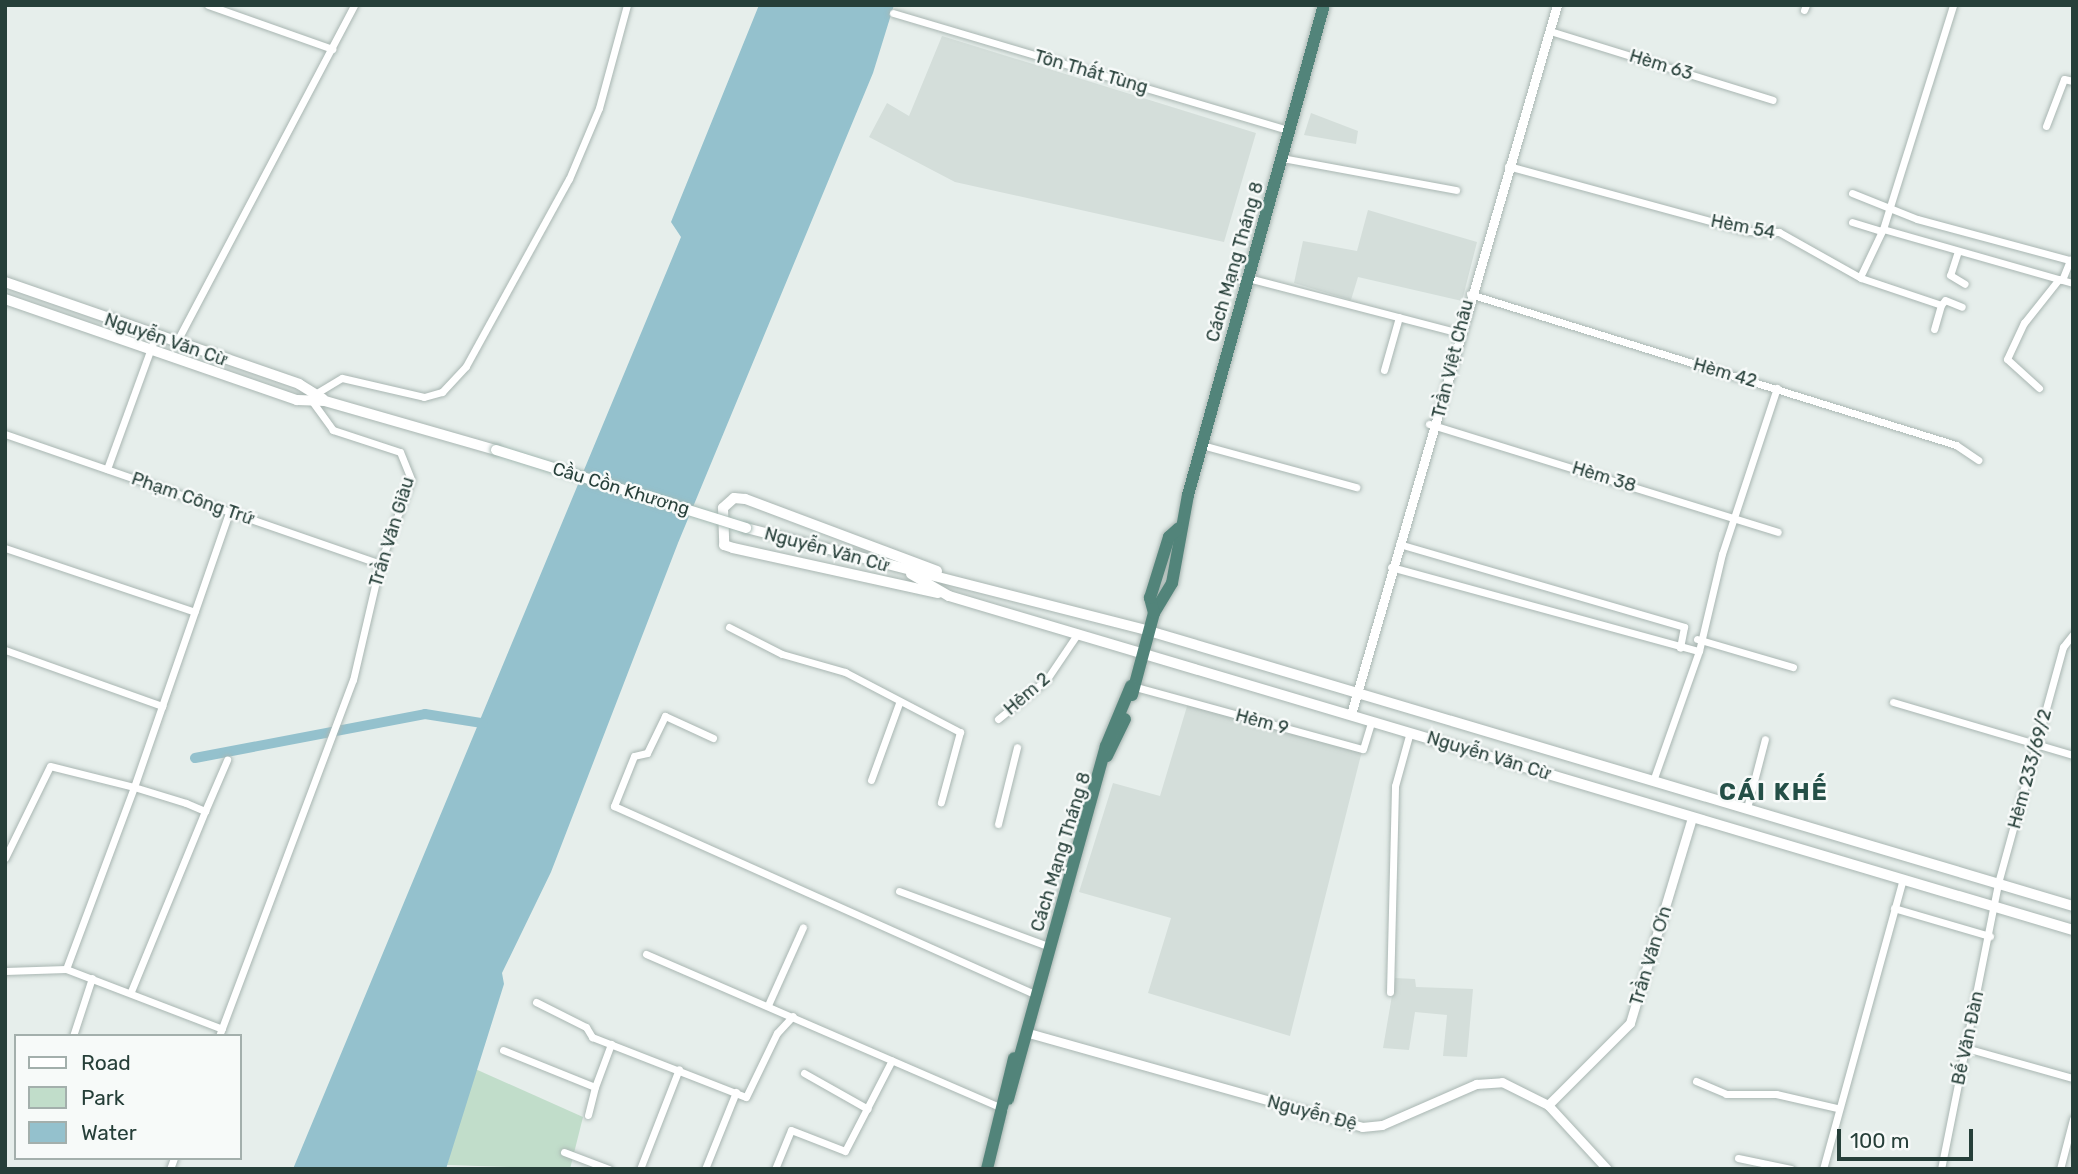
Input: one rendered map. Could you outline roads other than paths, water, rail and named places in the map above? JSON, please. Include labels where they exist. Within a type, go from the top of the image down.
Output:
[{"type":"highway","name":"Cách Mạng Tháng 8","points":[[987,1169],[1107,756],[1115,750],[1131,686],[1154,613],[1172,583],[1183,545],[1179,528],[1324,5]]},
{"type":"main road","name":"Nguyễn Văn Cừ","points":[[5,282],[325,401],[496,450]]},
{"type":"main road","name":"Nguyễn Văn Cừ","points":[[5,299],[150,352],[314,397]]},
{"type":"main road","name":"Cầu Cồn Khương","points":[[496,450],[746,528]]},
{"type":"main road","points":[[949,596],[733,548],[724,544],[723,509],[734,498],[745,499],[950,576]]},
{"type":"main road","name":"Nguyễn Văn Cừ","points":[[746,528],[909,573],[950,576],[1078,617],[1149,631],[2073,906]]},
{"type":"main road","name":"Nguyễn Văn Cừ","points":[[909,573],[949,596],[1143,650],[1902,882],[2073,930]]},
{"type":"street","points":[[208,5],[332,49]]},
{"type":"street","points":[[176,344],[354,5]]},
{"type":"street","points":[[314,397],[342,378],[424,397],[442,392],[501,311],[594,120],[627,5]]},
{"type":"street","name":"Trần Việt Châu","points":[[1351,714],[1469,294],[1557,5]]},
{"type":"street","points":[[1862,273],[1883,230],[1953,5]]},
{"type":"street","name":"Tôn Thất Tùng","points":[[893,13],[1289,130]]},
{"type":"street","name":"Hèm 63","points":[[1550,31],[1773,100]]},
{"type":"street","points":[[2046,126],[2064,79],[2073,81]]},
{"type":"street","points":[[1282,158],[1456,190]]},
{"type":"street","name":"Hèm 54","points":[[1507,166],[1747,231],[1779,232],[1819,258],[1862,273],[1881,286],[1941,305],[1945,300],[1962,307]]},
{"type":"street","points":[[1852,193],[1889,209],[2071,261],[2060,279],[2024,323],[2007,359],[2039,388]]},
{"type":"street","points":[[1852,222],[2073,283]]},
{"type":"street","points":[[1958,251],[1950,275],[1965,284]]},
{"type":"street","points":[[1248,278],[1460,333]]},
{"type":"street","name":"Hèm 42","points":[[1469,294],[1955,445],[1978,460]]},
{"type":"street","points":[[1934,329],[1941,305]]},
{"type":"street","points":[[1384,370],[1399,317]]},
{"type":"street","points":[[107,469],[155,337]]},
{"type":"street","points":[[1653,780],[1699,651],[1697,639],[1777,388]]},
{"type":"street","name":"Trần Văn Giàu","points":[[220,1033],[337,718],[380,564],[411,467],[392,446],[327,426],[314,397]]},
{"type":"street","name":"Hèm 38","points":[[1432,424],[1778,532]]},
{"type":"street","name":"Phạm Công Trứ","points":[[5,434],[380,564]]},
{"type":"street","points":[[1202,445],[1356,486]]},
{"type":"street","points":[[66,970],[134,787],[229,512]]},
{"type":"street","points":[[1399,544],[1684,626],[1680,648]]},
{"type":"street","points":[[5,548],[195,612]]},
{"type":"street","points":[[1391,567],[1680,648],[1699,651]]},
{"type":"street","points":[[729,626],[782,654],[845,672],[962,735],[941,802]]},
{"type":"street","name":"Hẻm 2","points":[[998,719],[1047,679],[1078,633]]},
{"type":"street","name":"Hẻm 233/69/2","points":[[1996,907],[1998,883],[2063,647],[2073,634]]},
{"type":"street","points":[[1697,639],[1793,667]]},
{"type":"street","points":[[5,650],[162,706]]},
{"type":"street","name":"Hẻm 9","points":[[1131,686],[1363,749],[1372,720]]},
{"type":"street","points":[[1893,702],[2073,755]]},
{"type":"street","points":[[872,780],[899,703]]},
{"type":"street","points":[[713,738],[665,716],[647,753],[634,756],[614,806],[1037,993]]},
{"type":"street","points":[[1390,992],[1395,786],[1410,732]]},
{"type":"street","points":[[1747,808],[1765,739]]},
{"type":"street","points":[[998,824],[1017,747]]},
{"type":"street","points":[[131,991],[227,760]]},
{"type":"street","points":[[5,858],[50,766],[134,787],[205,811]]},
{"type":"street","name":"Trần Văn Ơn","points":[[1548,1105],[1630,1023],[1692,817]]},
{"type":"street","points":[[1823,1169],[1837,1108],[1902,882]]},
{"type":"street","points":[[899,891],[1049,952]]},
{"type":"street","name":"Bế Văn Đàn","points":[[1941,1169],[1996,907]]},
{"type":"street","points":[[1894,908],[1990,936]]},
{"type":"street","points":[[768,1005],[803,927]]},
{"type":"street","points":[[646,954],[892,1060],[1006,1104]]},
{"type":"street","points":[[5,971],[66,970],[131,991],[220,1033]]},
{"type":"street","points":[[74,1034],[92,978]]},
{"type":"street","points":[[536,1002],[611,1044],[746,1097],[777,1032],[793,1016]]},
{"type":"street","name":"Nguyễn Đệ","points":[[1024,1037],[1362,1127],[1382,1125],[1489,1082],[1516,1086],[1548,1105],[1607,1169]]},
{"type":"street","points":[[588,1115],[611,1044]]},
{"type":"street","points":[[1966,1048],[2073,1078]]},
{"type":"street","points":[[503,1050],[595,1087]]},
{"type":"street","points":[[775,1169],[791,1130],[845,1151],[892,1060]]},
{"type":"street","points":[[640,1169],[679,1069]]},
{"type":"street","points":[[804,1073],[868,1109]]},
{"type":"street","points":[[1696,1081],[1726,1094],[1776,1094],[1837,1108]]},
{"type":"street","points":[[705,1169],[736,1092]]},
{"type":"street","points":[[2060,1169],[2073,1119]]},
{"type":"street","points":[[564,1152],[609,1169]]},
{"type":"street","points":[[1738,1158],[1791,1169]]},
{"type":"water","points":[[759,5],[894,5],[873,73],[678,543],[551,872],[502,973],[504,984],[446,1169],[293,1169],[681,237],[671,222]]},
{"type":"waterway","points":[[195,758],[425,714],[482,723]]},
{"type":"district","name":"CÁI KHẾ","points":[[1774,793]]}]
